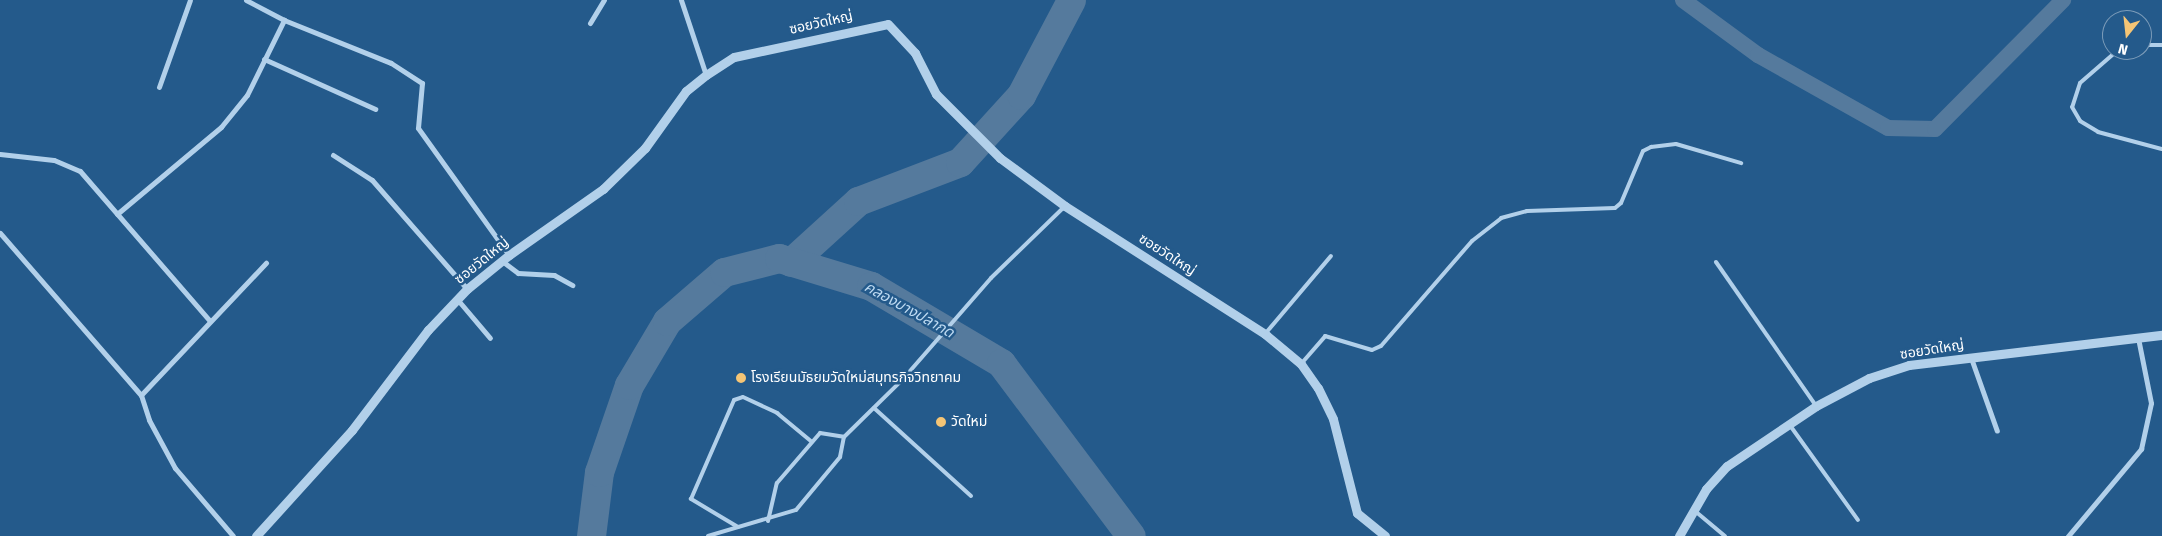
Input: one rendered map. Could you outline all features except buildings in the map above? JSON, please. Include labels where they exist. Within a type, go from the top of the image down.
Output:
[{"type":"street","points":[[158,87],[190,0]]},
{"type":"street","points":[[246,0],[284,20],[366,51],[422,83],[420,130],[505,258],[518,273],[554,276],[572,285]]},
{"type":"street","points":[[590,23],[604,0]]},
{"type":"street","points":[[681,0],[706,75]]},
{"type":"street","points":[[117,214],[221,126],[247,95],[284,20]]},
{"type":"street","name":"ซอยวัดใหญ่","points":[[256,536],[352,430],[428,330],[467,289],[505,258],[604,189],[644,148],[686,92],[706,75],[734,57],[888,24],[915,53],[936,94],[1000,158],[1064,206],[1266,334],[1301,364],[1318,388],[1333,419],[1357,513],[1385,536]]},
{"type":"street","points":[[264,59],[375,109]]},
{"type":"street","points":[[0,154],[38,156],[74,168],[117,214],[210,321]]},
{"type":"street","points":[[333,154],[372,180],[467,289]]},
{"type":"street","points":[[0,233],[142,394],[149,420],[175,468],[233,536]]},
{"type":"street","points":[[142,394],[266,263]]},
{"type":"street","points":[[458,299],[490,338]]},
{"type":"street","name":"ซอยวัดใหญ่","points":[[1679,536],[1693,510],[1727,466],[1816,406],[1869,378],[1909,365],[2162,335]]},
{"type":"street","points":[[2068,536],[2141,449],[2151,403],[2138,338]]},
{"type":"street","points":[[1971,358],[1997,431]]},
{"type":"lane","points":[[2106,60],[2080,83],[2072,107],[2080,121],[2098,132],[2162,148]]},
{"type":"lane","points":[[1301,364],[1325,336],[1372,350],[1381,346],[1472,241],[1501,218],[1527,212],[1614,208],[1621,203],[1643,151],[1651,147],[1676,144],[1740,164]]},
{"type":"lane","points":[[708,536],[768,521],[796,510],[840,457],[844,437],[903,379],[991,278],[1064,206]]},
{"type":"lane","points":[[1266,334],[1331,256]]},
{"type":"lane","points":[[1716,262],[1816,406]]},
{"type":"lane","points":[[738,528],[691,499],[734,400],[743,397],[777,413],[812,442]]},
{"type":"lane","points":[[874,408],[971,496]]},
{"type":"lane","points":[[1789,424],[1858,520]]},
{"type":"lane","points":[[768,521],[777,483],[820,432],[844,437]]},
{"type":"lane","points":[[1693,510],[1725,536]]},
{"type":"waterway","points":[[791,262],[858,201],[960,162],[1021,95],[1071,0]]},
{"type":"waterway","points":[[1683,0],[1758,55],[1888,128],[1935,129],[2063,0]]},
{"type":"waterway","name":"คลองบางปลากด","points":[[591,536],[599,472],[629,385],[667,321],[724,272],[779,258],[871,286],[1001,363],[1131,536]]},
{"type":"place","name":"โรงเรียนมัธยมวัดใหม่สมุทรกิจวิทยาคม","points":[[741,378]]},
{"type":"place","name":"วัดใหม่","points":[[941,422]]}]
